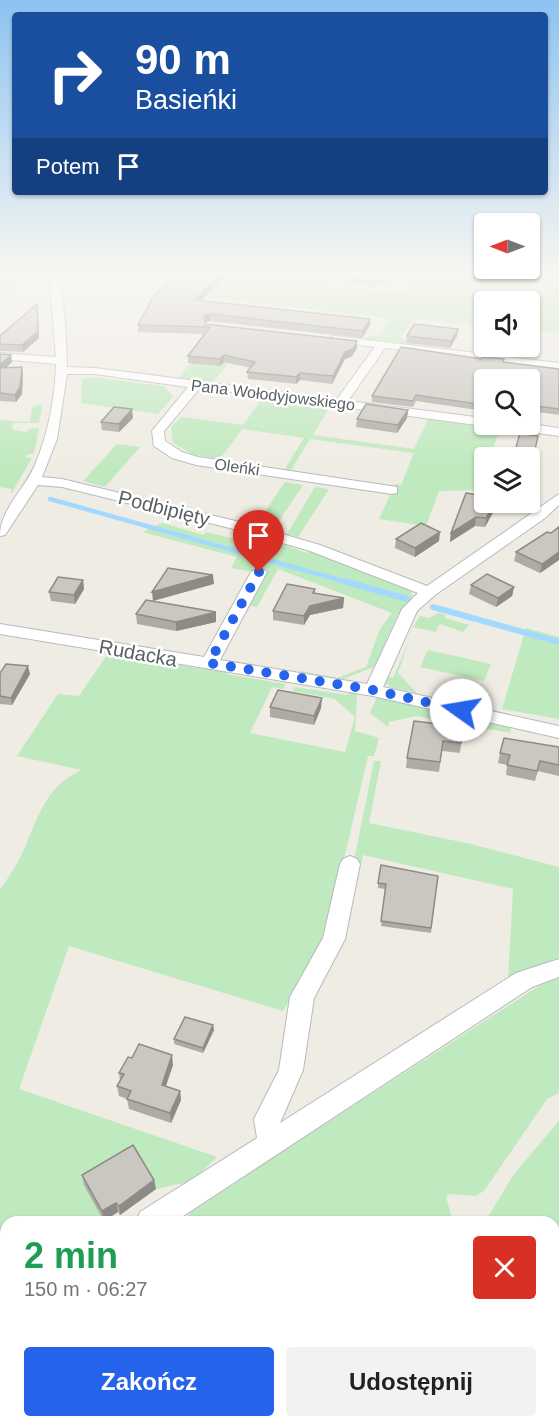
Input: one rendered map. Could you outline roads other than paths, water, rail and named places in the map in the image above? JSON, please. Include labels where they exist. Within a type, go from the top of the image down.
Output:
[{"type":"street","points":[[0,532],[34,480],[44,459],[52,430],[62,365],[60,340]]},
{"type":"street","points":[[338,340],[559,366]]},
{"type":"street","points":[[340,403],[383,345]]},
{"type":"street","name":"Pana Wołodyjowskiego","points":[[0,356],[196,385],[474,421]]},
{"type":"street","name":"Oleńki","points":[[196,385],[158,430],[159,443],[171,452],[195,461],[392,490]]},
{"type":"street","points":[[540,429],[559,432]]},
{"type":"street","name":"Podbipięty","points":[[34,480],[62,483],[243,527],[315,548],[429,592]]},
{"type":"street","points":[[373,690],[403,619],[429,592],[540,515],[559,498]]},
{"type":"street","points":[[209,663],[259,572]]},
{"type":"street","name":"Rudacka","points":[[0,629],[373,690],[559,732]]},
{"type":"street","points":[[277,1140],[267,1132],[267,1119],[288,1082],[302,997],[336,933],[350,864]]},
{"type":"street","points":[[159,1216],[524,980],[559,968]]},
{"type":"waterway","points":[[50,499],[350,583]]},
{"type":"waterway","points":[[344,581],[407,599]]},
{"type":"waterway","points":[[433,607],[559,642]]}]
